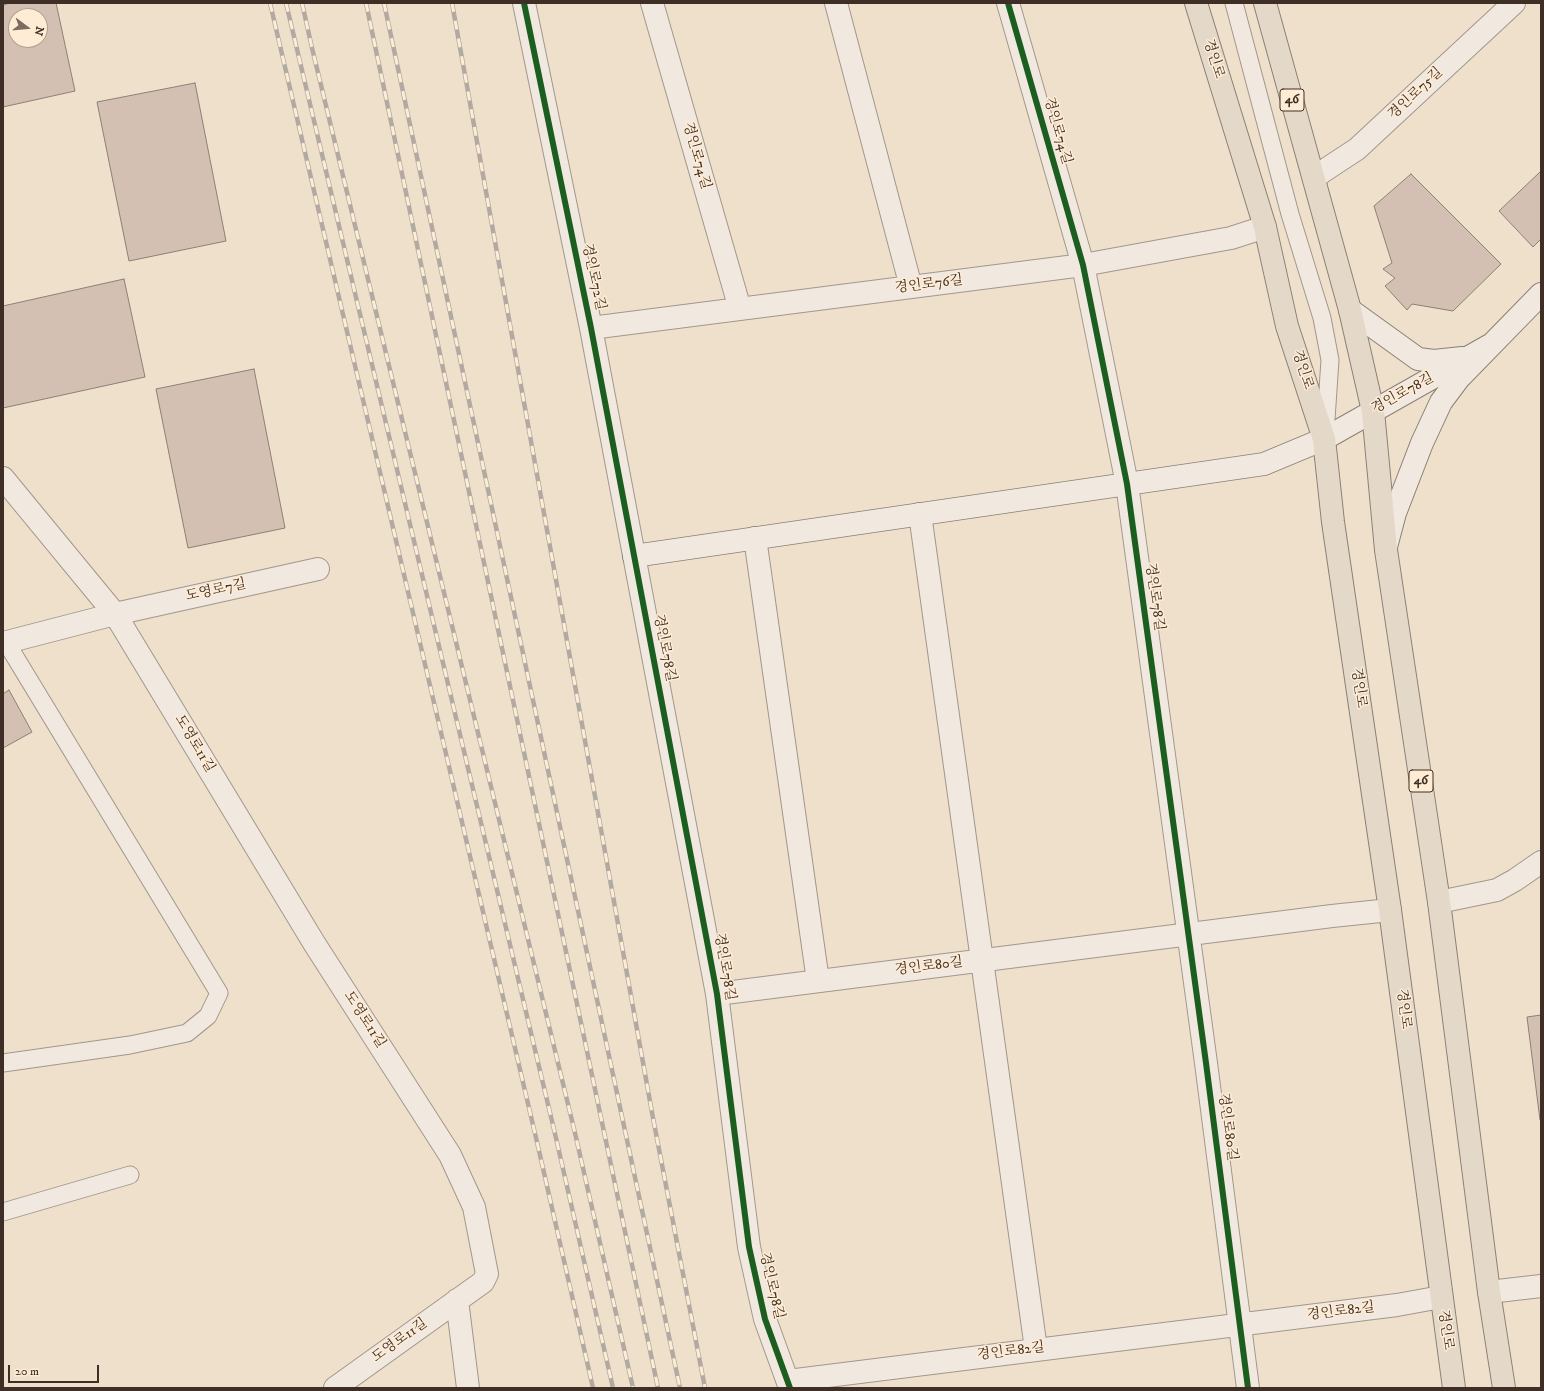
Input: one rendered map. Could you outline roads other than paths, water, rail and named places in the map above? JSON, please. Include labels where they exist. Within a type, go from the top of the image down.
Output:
[{"type":"main road","name":"경인로","points":[[1196,3],[1265,227],[1287,326],[1324,439],[1333,522],[1390,910],[1454,1388]]},
{"type":"main road","name":"46","points":[[1266,9],[1350,310],[1373,411],[1386,550],[1439,902],[1489,1292],[1504,1388]]},
{"type":"street","name":"경인로74길","points":[[652,3],[740,309]]},
{"type":"street","points":[[836,3],[911,287]]},
{"type":"street","name":"경인로74길","points":[[1008,3],[1083,265]]},
{"type":"street","name":"경인로75길","points":[[1314,180],[1322,172],[1357,149],[1514,3]]},
{"type":"street","name":"경인로72길","points":[[531,5],[634,556]]},
{"type":"street","name":"경인로76길","points":[[591,328],[1083,265],[1230,238],[1265,227]]},
{"type":"street","name":"경인로78길","points":[[1083,265],[1127,484],[1188,934]]},
{"type":"street","points":[[1386,550],[1395,513],[1422,443],[1441,402],[1459,378],[1541,294]]},
{"type":"street","points":[[1350,310],[1418,359],[1434,361],[1465,358],[1492,344]]},
{"type":"street","name":"경인로78길","points":[[789,1384],[765,1319],[749,1247],[717,994],[634,556],[1264,464],[1324,439],[1492,344]]},
{"type":"street","points":[[3,478],[115,614]]},
{"type":"street","points":[[920,514],[1036,1349]]},
{"type":"street","points":[[755,538],[818,981]]},
{"type":"street","name":"도영로7길","points":[[5,643],[115,614],[318,569]]},
{"type":"street","name":"도영로11길","points":[[115,614],[314,943],[450,1155],[474,1207],[486,1274],[483,1282],[335,1388]]},
{"type":"street","points":[[1439,902],[1497,890],[1515,880],[1541,862]]},
{"type":"street","name":"경인로80길","points":[[717,994],[1188,934],[1390,910]]},
{"type":"street","name":"경인로80길","points":[[1188,934],[1241,1324]]},
{"type":"street","points":[[1489,1292],[1541,1286]]},
{"type":"street","name":"경인로82길","points":[[789,1384],[1036,1349],[1397,1305],[1441,1297]]},
{"type":"street","points":[[457,1300],[468,1388]]},
{"type":"street","points":[[1241,1324],[1248,1388]]},
{"type":"lane","points":[[1234,3],[1290,214],[1323,325],[1330,360],[1324,439]]},
{"type":"lane","points":[[3,1063],[130,1045],[187,1032],[208,1016],[219,993],[5,643]]},
{"type":"lane","points":[[3,1212],[130,1175]]},
{"type":"railway","points":[[270,3],[537,1142],[593,1388]]},
{"type":"railway","points":[[286,3],[556,1138],[613,1388]]},
{"type":"railway","points":[[302,3],[575,1133],[633,1388]]},
{"type":"railway","points":[[366,3],[658,1388]]},
{"type":"railway","points":[[384,3],[680,1388]]},
{"type":"railway","points":[[452,3],[653,1118],[705,1388]]}]
